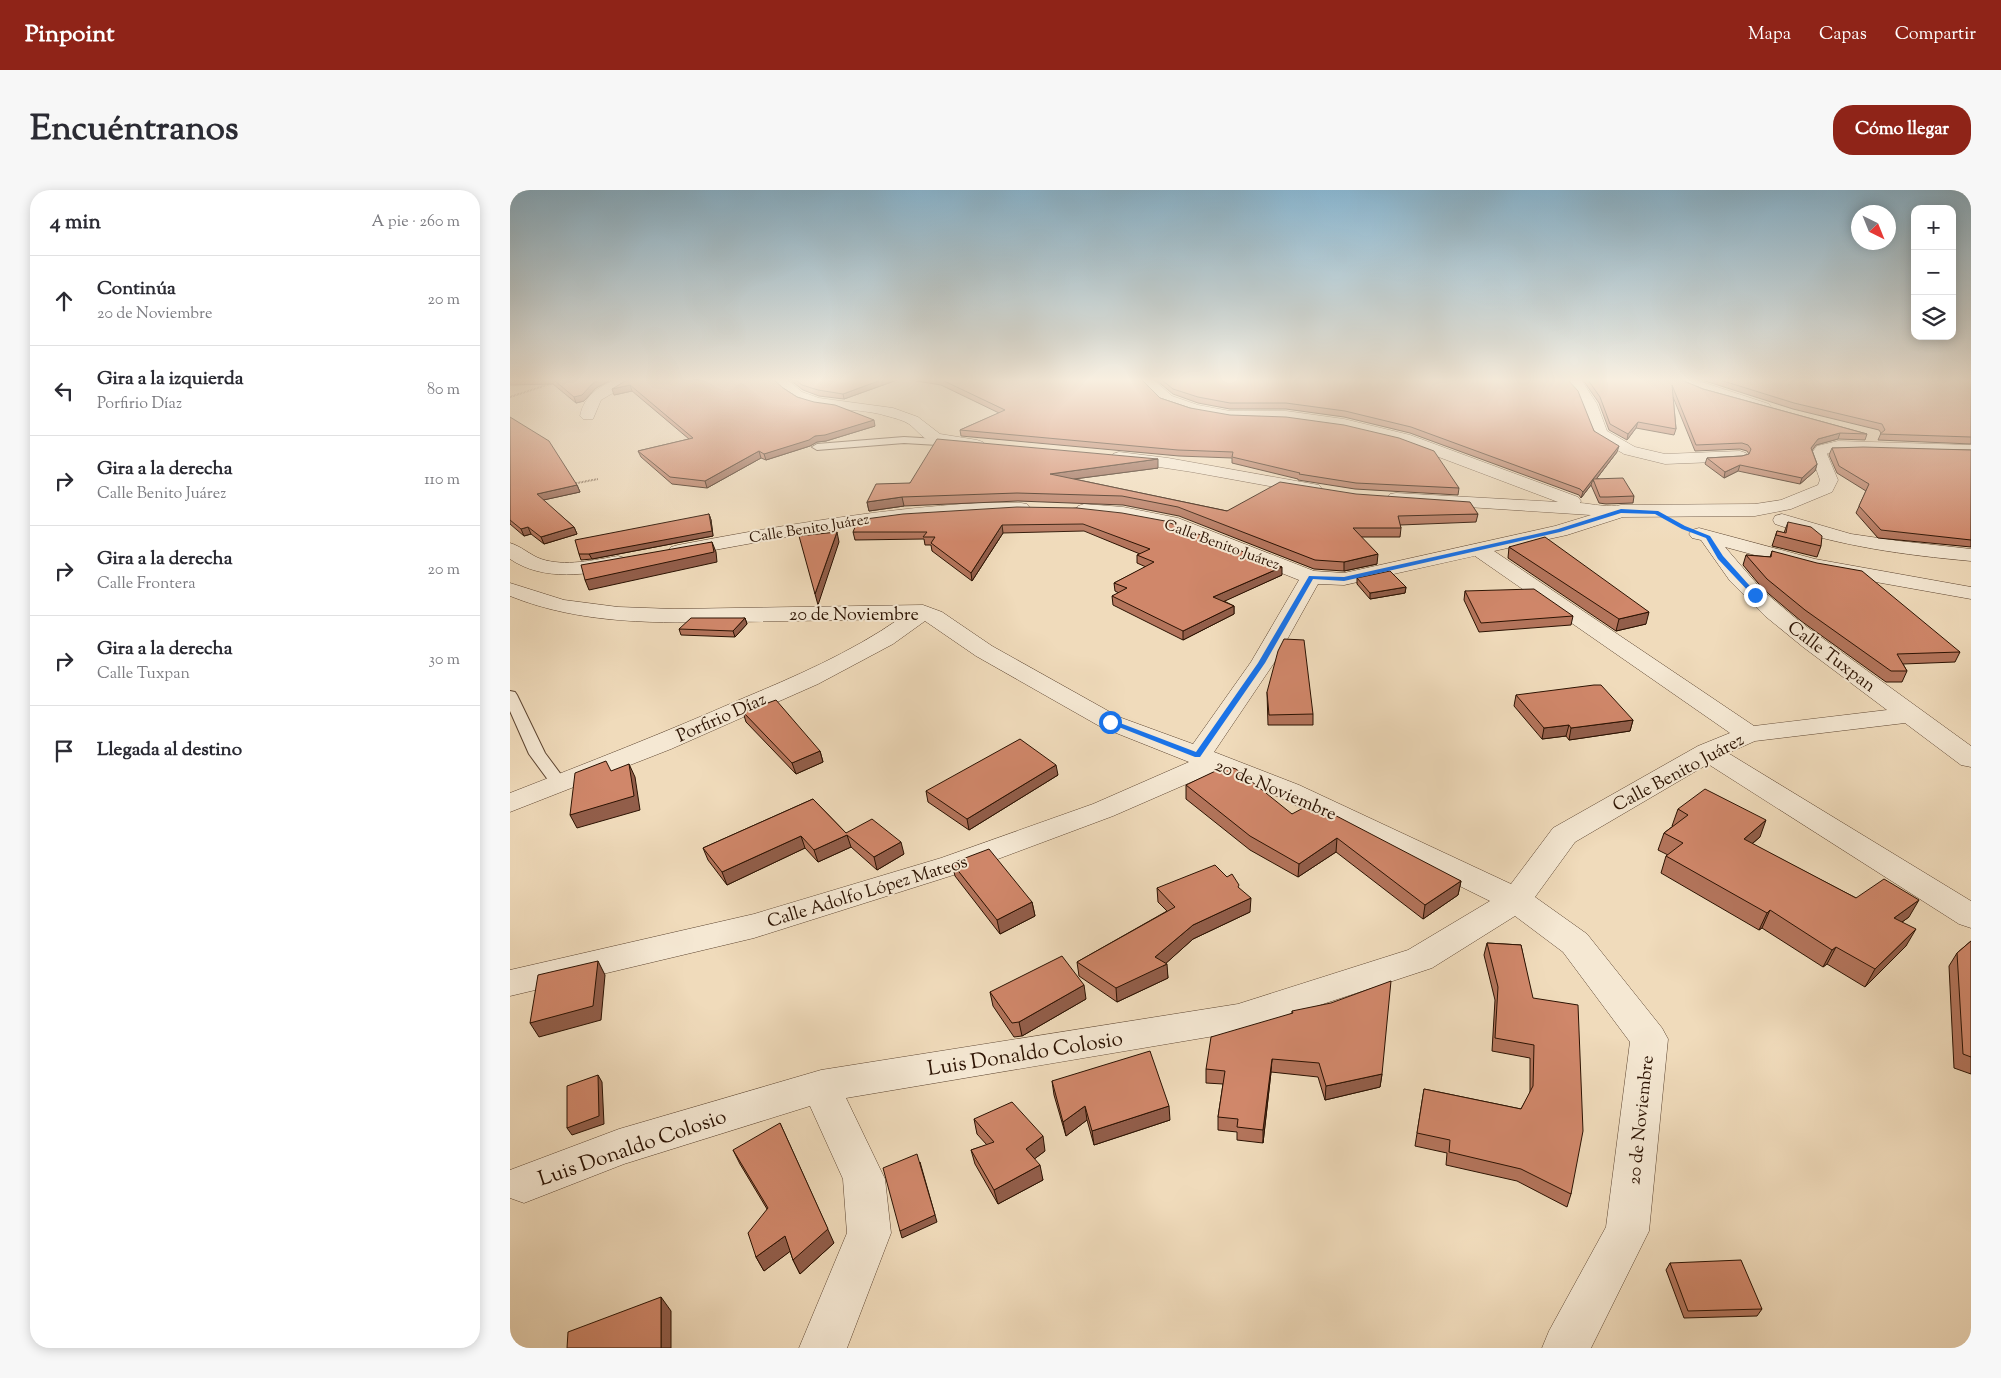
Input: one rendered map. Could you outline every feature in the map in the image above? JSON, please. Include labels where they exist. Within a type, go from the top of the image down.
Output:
[{"type":"street","points":[[929,434],[957,443],[994,446]]},
{"type":"street","points":[[1387,434],[1404,438],[1554,492],[1592,509]]},
{"type":"street","points":[[1600,434],[1630,451],[1665,458],[1740,456]]},
{"type":"street","points":[[1867,434],[1971,449]]},
{"type":"street","name":"Calle Benito Juárez","points":[[1070,509],[1123,513],[1171,522],[1311,577],[1344,579],[1560,531],[1621,511],[1755,510],[1785,505],[1826,488],[1829,480],[1819,454],[1823,449],[1838,446],[1861,446],[1971,449]]},
{"type":"street","points":[[1107,455],[1191,465],[1254,480],[1327,492]]},
{"type":"street","points":[[1384,498],[1621,511]]},
{"type":"street","name":"Calle Benito Juárez","points":[[510,549],[526,560],[554,569],[592,566],[647,557],[783,530],[839,522],[956,510],[1035,508]]},
{"type":"street","name":"Calle Benito Juárez","points":[[1755,510],[1806,530],[1864,544],[1971,555]]},
{"type":"street","points":[[1656,512],[1684,528],[1708,537],[1814,565],[1971,593]]},
{"type":"street","name":"Calle Tuxpan","points":[[1708,537],[1720,557],[1762,601],[1802,635],[1971,759]]},
{"type":"street","points":[[1480,550],[1749,734]]},
{"type":"street","points":[[1205,759],[1311,577]]},
{"type":"street","name":"20 de Noviembre","points":[[510,588],[530,598],[577,609],[649,616],[923,612],[934,617],[984,651],[1110,722],[1289,791],[1516,900],[1575,943],[1649,1039],[1627,1231],[1566,1348]]},
{"type":"street","name":"Porfirio Díaz","points":[[510,803],[662,743],[809,679],[885,640],[923,612]]},
{"type":"street","name":"Calle Benito Juárez","points":[[1516,900],[1564,835],[1708,752],[1749,734],[1910,715]]},
{"type":"street","points":[[1708,752],[1971,916]]},
{"type":"street","name":"Calle Adolfo López Mateos","points":[[510,983],[754,926],[952,865],[1103,810],[1205,759]]},
{"type":"street","name":"Luis Donaldo Colosio","points":[[524,1184],[618,1147],[821,1086],[1238,1018],[1420,960],[1516,900]]},
{"type":"street","points":[[821,1086],[864,1180],[870,1232],[823,1348]]},
{"type":"lane","points":[[817,447],[904,440],[957,443]]},
{"type":"lane","points":[[510,695],[537,754],[560,784]]},
{"type":"path","points":[[568,484],[598,479]]},
{"type":"building","points":[[510,434],[538,434],[549,441],[577,485],[537,494],[574,527],[541,537],[528,527],[521,529],[510,520]]},
{"type":"building","points":[[688,434],[828,434],[815,436],[809,440],[764,454],[759,451],[705,481],[670,477],[638,451],[693,438]]},
{"type":"building","points":[[1004,434],[1382,434],[1434,451],[1459,488],[1356,483],[1299,474],[1232,457],[1233,452],[1178,450]]},
{"type":"building","points":[[1430,434],[1599,434],[1619,446],[1583,492],[1580,489]]},
{"type":"building","points":[[1692,434],[1836,434],[1818,439],[1811,448],[1817,464],[1802,478],[1740,465],[1725,472],[1707,458],[1749,454],[1751,449],[1748,445],[1742,443],[1696,445]]},
{"type":"building","points":[[1881,434],[1971,434],[1971,437]]},
{"type":"building","points":[[937,439],[1158,459],[1050,474],[1227,511],[1280,482],[1356,494],[1470,502],[1478,514],[1398,516],[1401,528],[1353,528],[1378,554],[1344,562],[1315,560],[1178,507],[1122,496],[1017,493],[902,497],[867,502],[876,484],[910,483]]},
{"type":"building","points":[[1832,448],[1971,450],[1971,540],[1881,530],[1859,506],[1869,484],[1839,466]]},
{"type":"building","points":[[1623,478],[1634,496],[1600,497],[1593,479]]},
{"type":"building","points":[[1017,507],[1077,508],[1122,513],[1165,521],[1282,567],[1213,597],[1234,606],[1183,631],[1112,596],[1127,588],[1114,583],[1154,562],[1137,555],[1150,549],[1083,524],[1002,525],[971,573],[931,543],[935,537],[923,537],[927,532],[853,532],[858,520],[903,514]]},
{"type":"building","points":[[709,514],[712,531],[589,554],[579,554],[575,540]]},
{"type":"building","points":[[1788,522],[1811,527],[1822,536],[1821,546],[1776,535],[1777,531],[1786,533]]},
{"type":"building","points":[[837,532],[815,594],[799,536]]},
{"type":"building","points":[[1545,537],[1649,612],[1619,619],[1509,547]]},
{"type":"building","points":[[712,542],[714,552],[585,580],[581,565]]},
{"type":"building","points":[[1772,551],[1817,563],[1862,571],[1960,652],[1897,654],[1907,671],[1891,671],[1805,610],[1767,579],[1746,555],[1771,557]]},
{"type":"building","points":[[1390,571],[1406,587],[1370,593],[1357,578]]},
{"type":"building","points":[[1534,589],[1573,616],[1481,623],[1465,591]]},
{"type":"building","points":[[691,618],[745,618],[733,631],[679,629]]},
{"type":"building","points":[[1284,639],[1304,640],[1313,714],[1269,715],[1267,692],[1278,651]]},
{"type":"building","points":[[1601,685],[1633,720],[1571,728],[1569,725],[1544,728],[1516,695]]},
{"type":"building","points":[[776,700],[820,751],[792,763],[743,712]]},
{"type":"building","points":[[1020,739],[1056,765],[967,819],[926,791]]},
{"type":"building","points":[[606,761],[611,771],[629,764],[634,796],[570,815],[575,773]]},
{"type":"building","points":[[1226,766],[1236,769],[1292,814],[1307,806],[1322,815],[1325,810],[1461,881],[1425,905],[1337,838],[1299,864],[1250,836],[1186,785]]},
{"type":"building","points":[[1705,789],[1766,820],[1744,839],[1856,898],[1884,879],[1919,900],[1894,918],[1916,929],[1875,969],[1836,947],[1832,950],[1770,910],[1767,913],[1666,856],[1683,843],[1664,833],[1688,815],[1678,809]]},
{"type":"building","points":[[813,799],[846,833],[872,819],[901,842],[874,857],[847,835],[814,850],[801,836],[722,872],[703,848]]},
{"type":"building","points":[[989,849],[1032,902],[997,920],[952,863]]},
{"type":"building","points":[[1215,865],[1227,877],[1232,874],[1239,885],[1238,887],[1251,898],[1193,925],[1155,957],[1167,964],[1116,988],[1077,962],[1175,907],[1157,888]]},
{"type":"building","points":[[1971,941],[1971,1057],[1963,1054],[1957,953]]},
{"type":"building","points":[[1487,943],[1521,945],[1533,998],[1578,1005],[1583,1131],[1571,1194],[1521,1169],[1449,1152],[1450,1140],[1417,1133],[1424,1089],[1521,1109],[1533,1086],[1534,1045],[1495,1038],[1498,987]]},
{"type":"building","points":[[1062,956],[1084,985],[1019,1022],[1012,1023],[990,992]]},
{"type":"building","points":[[598,961],[593,1006],[530,1023],[538,975]]},
{"type":"building","points":[[1391,981],[1382,1074],[1326,1086],[1319,1063],[1272,1059],[1263,1130],[1237,1127],[1238,1119],[1218,1117],[1225,1071],[1206,1069],[1211,1037],[1293,1013],[1292,1011],[1331,1003]]},
{"type":"building","points":[[1150,1051],[1169,1106],[1092,1131],[1085,1106],[1063,1122],[1052,1081]]},
{"type":"building","points":[[598,1075],[599,1116],[567,1128],[567,1086]]},
{"type":"building","points":[[1012,1102],[1043,1136],[1026,1149],[1040,1165],[994,1190],[971,1150],[994,1142],[974,1119]]},
{"type":"building","points":[[780,1123],[828,1229],[793,1260],[785,1236],[756,1257],[748,1233],[768,1208],[733,1150]]},
{"type":"building","points":[[917,1154],[935,1215],[900,1231],[883,1168]]},
{"type":"building","points":[[1741,1260],[1762,1309],[1688,1311],[1670,1263]]},
{"type":"building","points":[[661,1297],[661,1348],[567,1348],[568,1332]]},
{"type":"route","points":[[1110,722],[1198,756],[1262,663],[1311,577],[1344,579],[1560,531],[1621,511],[1656,512],[1684,528],[1708,537],[1720,557],[1755,595]]}]
